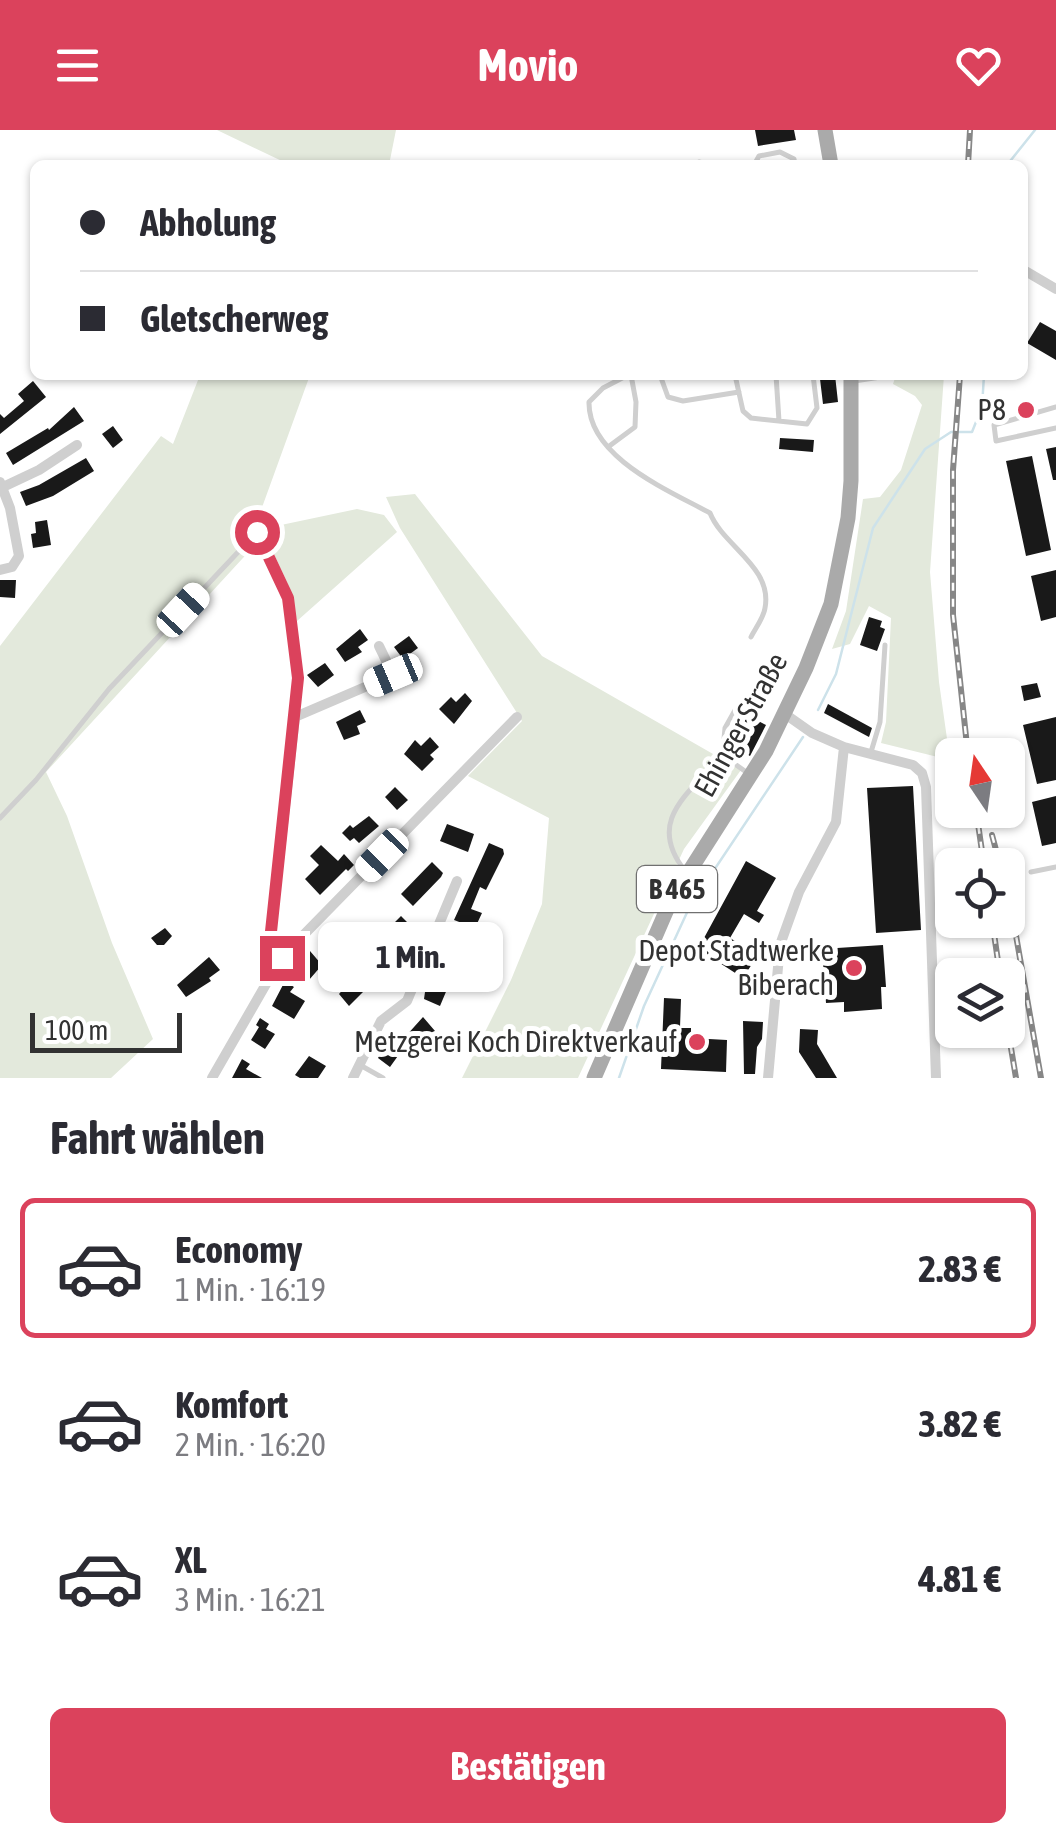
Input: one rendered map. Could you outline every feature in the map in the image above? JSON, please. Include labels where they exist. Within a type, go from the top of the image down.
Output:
[{"type":"main road","points":[[825,130],[830,160]]},
{"type":"main road","name":"Ehinger Straße","points":[[594,1078],[654,936],[686,873],[784,714],[832,604],[851,481],[851,380]]},
{"type":"street","points":[[1028,273],[1056,289]]},
{"type":"street","points":[[0,570],[12,567],[19,556],[1,485],[39,470],[77,445]]},
{"type":"street","points":[[282,958],[270,941],[294,717],[393,675],[379,646]]},
{"type":"street","points":[[784,714],[844,747],[913,765],[922,773],[926,787],[936,1078]]},
{"type":"street","points":[[212,1078],[282,958],[517,717]]},
{"type":"street","points":[[768,1078],[780,944],[799,892],[836,822],[844,747]]},
{"type":"street","points":[[353,1078],[381,1021],[407,1001],[458,881]]},
{"type":"lane","points":[[757,160],[759,156],[780,152],[794,160]]},
{"type":"lane","points":[[620,380],[588,402],[588,417],[614,457],[710,513],[716,530],[762,578],[766,608],[751,637]]},
{"type":"lane","points":[[608,447],[635,427],[636,402],[631,380]]},
{"type":"lane","points":[[662,380],[668,396],[683,400],[739,392]]},
{"type":"lane","points":[[736,380],[743,411],[751,418],[806,424],[817,408],[814,380]]},
{"type":"lane","points":[[776,380],[778,421]]},
{"type":"lane","points":[[1056,407],[994,425],[996,442],[1056,428]]},
{"type":"lane","points":[[0,818],[109,689],[257,532],[288,598],[298,678],[294,717]]},
{"type":"lane","points":[[870,755],[880,722],[885,645]]},
{"type":"lane","points":[[739,703],[725,728],[723,750],[746,772]]},
{"type":"lane","points":[[686,873],[668,843],[674,806],[715,763],[732,762]]},
{"type":"lane","points":[[1031,872],[1056,866]]},
{"type":"lane","points":[[360,1064],[383,1078]]},
{"type":"shaded area","points":[[217,130],[396,130],[390,160],[280,160]]},
{"type":"shaded area","points":[[198,380],[308,380],[249,535],[254,546],[46,772],[67,816],[112,943],[153,1039],[111,1078],[0,1078],[0,646],[161,436],[173,444]]},
{"type":"shaded area","points":[[894,380],[944,380],[930,572],[947,738],[935,738],[935,756],[881,743],[886,722],[891,618],[869,606],[850,644],[832,649],[846,611],[863,499],[880,497],[901,470],[922,405],[915,396],[893,384]]},
{"type":"shaded area","points":[[415,494],[542,656],[741,770],[684,849],[578,1078],[462,1078],[511,980],[542,904],[549,818],[468,776],[522,721],[400,528],[386,497]]},
{"type":"shaded area","points":[[357,509],[384,515],[397,532],[297,621],[288,584],[262,529]]},
{"type":"building","points":[[755,130],[794,130],[796,140],[758,146]]},
{"type":"building","points":[[1040,322],[1056,331],[1056,360],[1028,344]]},
{"type":"building","points":[[820,380],[836,380],[838,402],[823,404]]},
{"type":"building","points":[[33,381],[46,397],[0,434],[0,414],[4,418],[24,401],[18,394]]},
{"type":"building","points":[[74,407],[84,421],[13,465],[6,453],[49,430]]},
{"type":"building","points":[[113,426],[123,440],[113,448],[102,434]]},
{"type":"building","points":[[780,438],[814,440],[813,452],[779,449]]},
{"type":"building","points":[[1056,447],[1056,480],[1053,480],[1046,449]]},
{"type":"building","points":[[1032,456],[1051,550],[1026,556],[1006,461]]},
{"type":"building","points":[[86,458],[94,471],[53,496],[26,506],[20,492]]},
{"type":"building","points":[[47,520],[51,545],[33,548],[31,534],[36,533],[35,522]]},
{"type":"building","points":[[1056,570],[1056,617],[1041,621],[1031,576]]},
{"type":"building","points":[[0,580],[16,580],[15,598],[0,597]]},
{"type":"building","points":[[869,617],[882,621],[880,627],[885,629],[877,651],[860,645]]},
{"type":"building","points":[[360,629],[368,640],[358,647],[362,652],[345,662],[336,649]]},
{"type":"building","points":[[409,636],[418,648],[403,659],[394,647]]},
{"type":"building","points":[[325,663],[334,675],[318,687],[307,675]]},
{"type":"building","points":[[1037,683],[1041,697],[1024,701],[1021,686]]},
{"type":"building","points":[[465,693],[472,701],[454,724],[439,709],[451,697],[456,702]]},
{"type":"building","points":[[828,704],[872,728],[869,737],[824,713]]},
{"type":"building","points":[[360,710],[366,722],[357,726],[360,734],[344,740],[336,722]]},
{"type":"building","points":[[747,715],[766,725],[750,756],[739,750],[749,731],[741,727]]},
{"type":"building","points":[[1056,717],[1056,780],[1037,784],[1023,725]]},
{"type":"building","points":[[430,737],[439,747],[422,771],[404,754],[415,740],[421,746]]},
{"type":"building","points":[[913,786],[921,930],[876,933],[867,788]]},
{"type":"building","points":[[395,787],[408,800],[397,810],[385,797]]},
{"type":"building","points":[[1056,796],[1056,843],[1042,846],[1032,802]]},
{"type":"building","points":[[369,816],[379,826],[359,843],[342,833],[350,825],[353,828]]},
{"type":"building","points":[[447,824],[474,834],[468,852],[440,841]]},
{"type":"building","points":[[489,843],[503,849],[504,854],[486,890],[480,887],[471,909],[482,913],[475,928],[454,920]]},
{"type":"building","points":[[321,845],[338,861],[344,854],[354,865],[320,895],[305,879],[319,865],[310,856]]},
{"type":"building","points":[[746,861],[776,878],[757,911],[764,915],[759,923],[744,914],[730,938],[753,952],[747,961],[752,964],[743,978],[698,949]]},
{"type":"building","points":[[432,862],[443,873],[413,906],[401,894]]},
{"type":"building","points":[[401,916],[415,930],[403,946],[387,930]]},
{"type":"building","points":[[165,928],[172,936],[164,945],[157,945],[151,938]]},
{"type":"building","points":[[373,941],[378,946],[382,944],[390,957],[377,966],[362,952]]},
{"type":"building","points":[[446,941],[467,950],[463,961],[450,956],[438,983],[448,987],[440,1006],[424,999]]},
{"type":"building","name":"Depot Stadtwerke Biberach","points":[[883,945],[886,987],[881,987],[882,1009],[844,1012],[844,1002],[826,1003],[822,949]]},
{"type":"building","points":[[310,951],[322,965],[309,980],[298,973],[302,968],[298,965]]},
{"type":"building","points":[[209,957],[220,970],[209,978],[211,981],[186,997],[177,985]]},
{"type":"building","points":[[353,978],[366,989],[349,1006],[339,994]]},
{"type":"building","points":[[285,981],[294,987],[290,992],[305,1001],[294,1019],[272,1006]]},
{"type":"building","points":[[664,998],[681,999],[680,1028],[691,1028],[691,1038],[727,1040],[726,1072],[661,1069]]},
{"type":"building","points":[[423,1017],[435,1031],[420,1046],[405,1037]]},
{"type":"building","points":[[260,1018],[269,1024],[266,1029],[275,1034],[265,1049],[251,1040]]},
{"type":"building","points":[[743,1021],[763,1022],[755,1074],[744,1074]]},
{"type":"building","points":[[800,1029],[818,1030],[817,1044],[837,1078],[816,1078],[799,1052]]},
{"type":"building","points":[[392,1031],[400,1037],[394,1049],[400,1053],[390,1067],[378,1058]]},
{"type":"building","points":[[309,1056],[326,1066],[318,1078],[300,1078],[295,1075]]},
{"type":"building","points":[[242,1059],[250,1064],[246,1069],[262,1078],[232,1078]]},
{"type":"waterway","points":[[1011,160],[1035,130]]},
{"type":"waterway","points":[[818,710],[836,674],[873,528],[925,449],[951,432],[972,432],[982,407],[984,380]]},
{"type":"waterway","points":[[619,1078],[644,1006],[690,906],[803,737]]},
{"type":"railway","points":[[968,160],[970,130]]},
{"type":"railway","points":[[960,380],[953,470],[953,615],[966,738]]},
{"type":"railway","points":[[979,828],[982,848]]},
{"type":"railway","points":[[992,835],[995,848]]},
{"type":"railway","points":[[995,938],[998,958]]},
{"type":"railway","points":[[1016,938],[1041,1078]]},
{"type":"railway","points":[[1011,1048],[1016,1078]]},
{"type":"place","name":"P8","points":[[1026,410]]},
{"type":"place","name":"Depot Stadtwerke Biberach","points":[[854,968]]},
{"type":"place","name":"Metzgerei Koch Direktverkauf","points":[[697,1042]]},
{"type":"route","points":[[257,532],[288,598],[298,678],[270,941],[282,958]]}]
